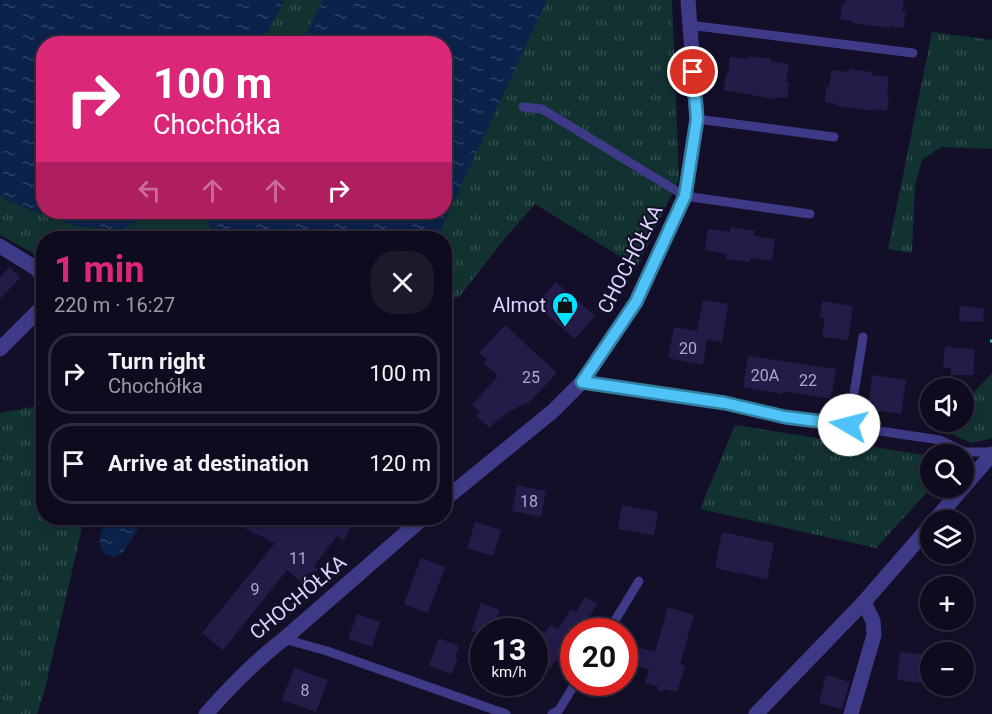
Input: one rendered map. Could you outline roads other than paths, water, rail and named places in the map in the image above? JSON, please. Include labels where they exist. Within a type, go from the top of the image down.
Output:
[{"type":"street","name":"CHOCHÓŁKA","points":[[452,493],[553,411],[582,382],[636,302],[685,196],[697,119],[687,0]]},
{"type":"street","points":[[0,246],[36,267]]},
{"type":"street","points":[[0,349],[36,313]]},
{"type":"street","points":[[944,510],[992,453]]},
{"type":"street","name":"CHOCHÓŁKA","points":[[206,714],[263,655],[415,525]]},
{"type":"street","points":[[756,714],[864,602],[920,538]]},
{"type":"street","points":[[851,714],[874,635],[873,621],[864,602]]},
{"type":"lane","points":[[689,25],[913,53]]},
{"type":"lane","points":[[523,107],[542,109],[685,196],[810,214]]},
{"type":"lane","points":[[697,119],[834,137]]},
{"type":"lane","points":[[849,425],[863,338]]},
{"type":"lane","points":[[582,382],[725,403],[785,417],[940,440],[965,452],[992,453]]},
{"type":"lane","points":[[617,618],[639,581]]},
{"type":"lane","points":[[284,639],[327,651],[506,714]]},
{"type":"lane","points":[[552,714],[559,710],[568,696]]},
{"type":"water","points":[[0,0],[285,0],[265,36],[36,36],[36,211],[7,201],[0,195]]},
{"type":"water","points":[[323,0],[547,0],[452,206],[452,36],[305,36]]},
{"type":"water","points":[[57,219],[139,219],[121,230],[77,226]]},
{"type":"water","points":[[210,219],[446,219],[440,231],[212,231]]},
{"type":"water","points":[[103,525],[141,525],[122,554],[114,557],[104,553],[99,543]]},
{"type":"place","name":"Almot","points":[[565,328]]}]
